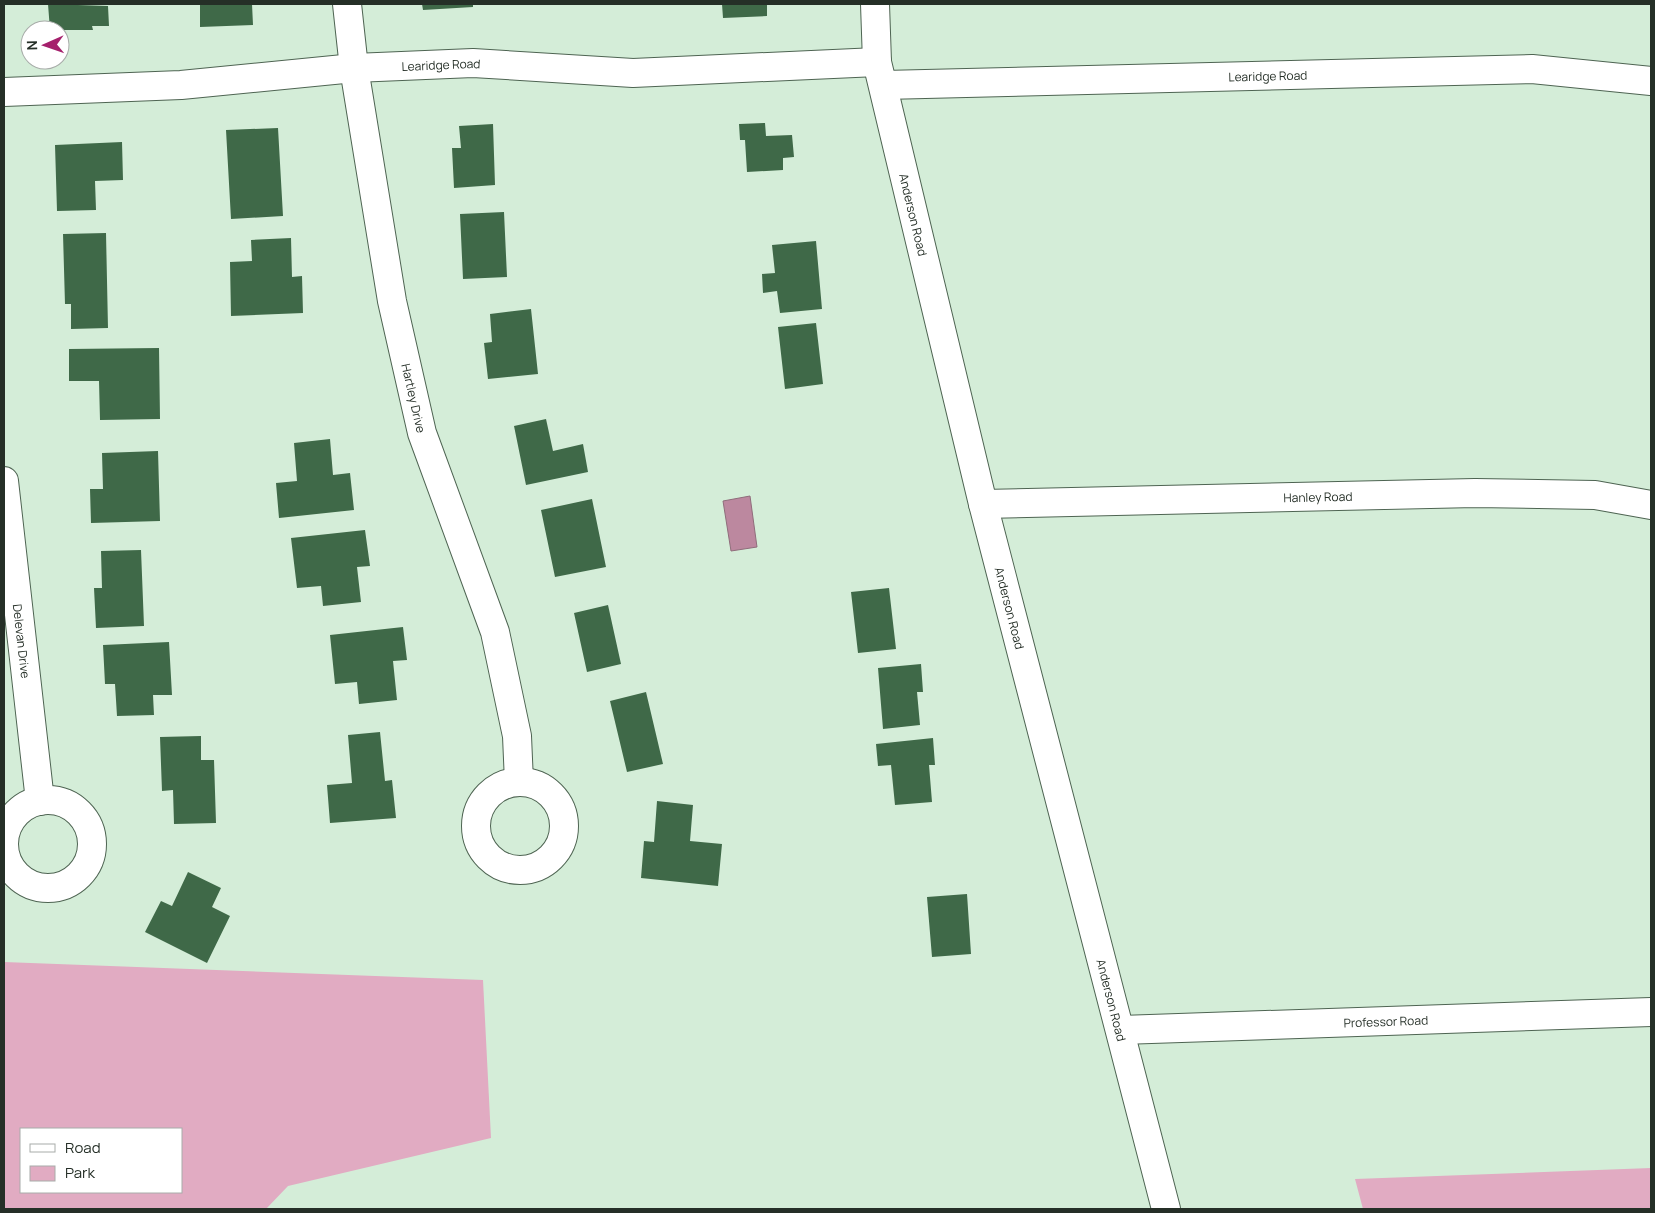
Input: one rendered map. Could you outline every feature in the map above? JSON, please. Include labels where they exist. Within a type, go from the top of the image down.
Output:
[{"type":"street","name":"Hartley Drive","points":[[347,4],[354,68],[392,301],[422,433],[495,632],[517,736],[519,782]]},
{"type":"street","name":"Anderson Road","points":[[875,4],[881,74],[983,504],[1166,1209]]},
{"type":"street","name":"Learidge Road","points":[[4,92],[180,84],[354,68],[474,64],[633,73],[881,74],[1532,69],[1651,81]]},
{"type":"street","name":"Delevan Drive","points":[[4,481],[40,801]]},
{"type":"street","name":"Hanley Road","points":[[983,504],[1475,493],[1595,495],[1651,505]]},
{"type":"street","name":"Professor Road","points":[[1121,1030],[1651,1012]]},
{"type":"green space","points":[[4,962],[483,980],[491,1138],[288,1186],[266,1209],[4,1209]]},
{"type":"green space","points":[[1651,1168],[1651,1209],[1363,1209],[1355,1179]]},
{"type":"shaded area","points":[[750,496],[757,547],[731,551],[723,501]]},
{"type":"building","points":[[48,4],[108,6],[109,26],[92,26],[93,30],[70,30],[70,20],[49,20]]},
{"type":"building","points":[[200,4],[252,4],[253,25],[200,27]]},
{"type":"building","points":[[422,4],[473,4],[473,7],[423,10]]},
{"type":"building","points":[[722,4],[767,4],[767,16],[723,18]]},
{"type":"building","points":[[765,123],[766,136],[792,135],[794,157],[783,158],[783,170],[747,172],[745,140],[740,140],[739,124]]},
{"type":"building","points":[[493,124],[495,185],[454,188],[452,148],[461,148],[459,126]]},
{"type":"building","points":[[278,128],[283,216],[231,219],[226,130]]},
{"type":"building","points":[[122,142],[123,180],[95,181],[96,210],[57,211],[55,145]]},
{"type":"building","points":[[504,212],[507,277],[463,279],[460,214]]},
{"type":"building","points":[[106,233],[108,328],[71,329],[71,304],[65,304],[63,234]]},
{"type":"building","points":[[291,238],[292,277],[302,276],[303,313],[231,316],[230,262],[252,261],[251,240]]},
{"type":"building","points":[[816,241],[822,309],[780,313],[777,291],[763,293],[762,274],[775,273],[772,245]]},
{"type":"building","points":[[531,309],[538,374],[488,379],[484,343],[492,342],[490,314]]},
{"type":"building","points":[[816,323],[823,384],[785,389],[778,327]]},
{"type":"building","points":[[159,348],[160,419],[100,420],[99,381],[69,381],[69,349]]},
{"type":"building","points":[[546,419],[553,451],[583,444],[588,472],[526,485],[514,426]]},
{"type":"building","points":[[330,439],[333,475],[350,473],[354,510],[279,518],[276,483],[297,481],[294,443]]},
{"type":"building","points":[[158,451],[160,521],[91,523],[90,489],[103,489],[102,453]]},
{"type":"building","points":[[592,499],[606,567],[555,577],[541,510]]},
{"type":"building","points":[[365,530],[370,566],[357,567],[361,602],[323,606],[321,586],[297,588],[291,538]]},
{"type":"building","points":[[141,550],[144,626],[96,628],[94,588],[102,588],[101,551]]},
{"type":"building","points":[[889,588],[896,649],[858,653],[851,592]]},
{"type":"building","points":[[608,605],[621,664],[587,672],[574,613]]},
{"type":"building","points":[[403,627],[407,660],[393,661],[397,700],[359,704],[357,682],[335,684],[330,635]]},
{"type":"building","points":[[169,642],[172,695],[153,695],[154,715],[117,716],[115,684],[105,684],[103,645]]},
{"type":"building","points":[[921,664],[923,692],[917,692],[920,725],[883,729],[878,668]]},
{"type":"building","points":[[646,692],[663,764],[627,772],[610,701]]},
{"type":"building","points":[[380,732],[385,781],[392,780],[396,818],[330,823],[327,785],[352,783],[348,735]]},
{"type":"building","points":[[201,736],[201,760],[214,760],[216,823],[174,824],[173,790],[162,791],[160,737]]},
{"type":"building","points":[[933,738],[935,765],[929,765],[932,802],[895,805],[891,765],[878,766],[876,744]]},
{"type":"building","points":[[657,801],[693,805],[690,841],[722,844],[718,886],[641,878],[644,841],[654,842]]},
{"type":"building","points":[[188,872],[221,888],[212,907],[230,916],[207,963],[145,932],[161,901],[172,906]]},
{"type":"building","points":[[967,894],[971,954],[932,957],[927,897]]}]
